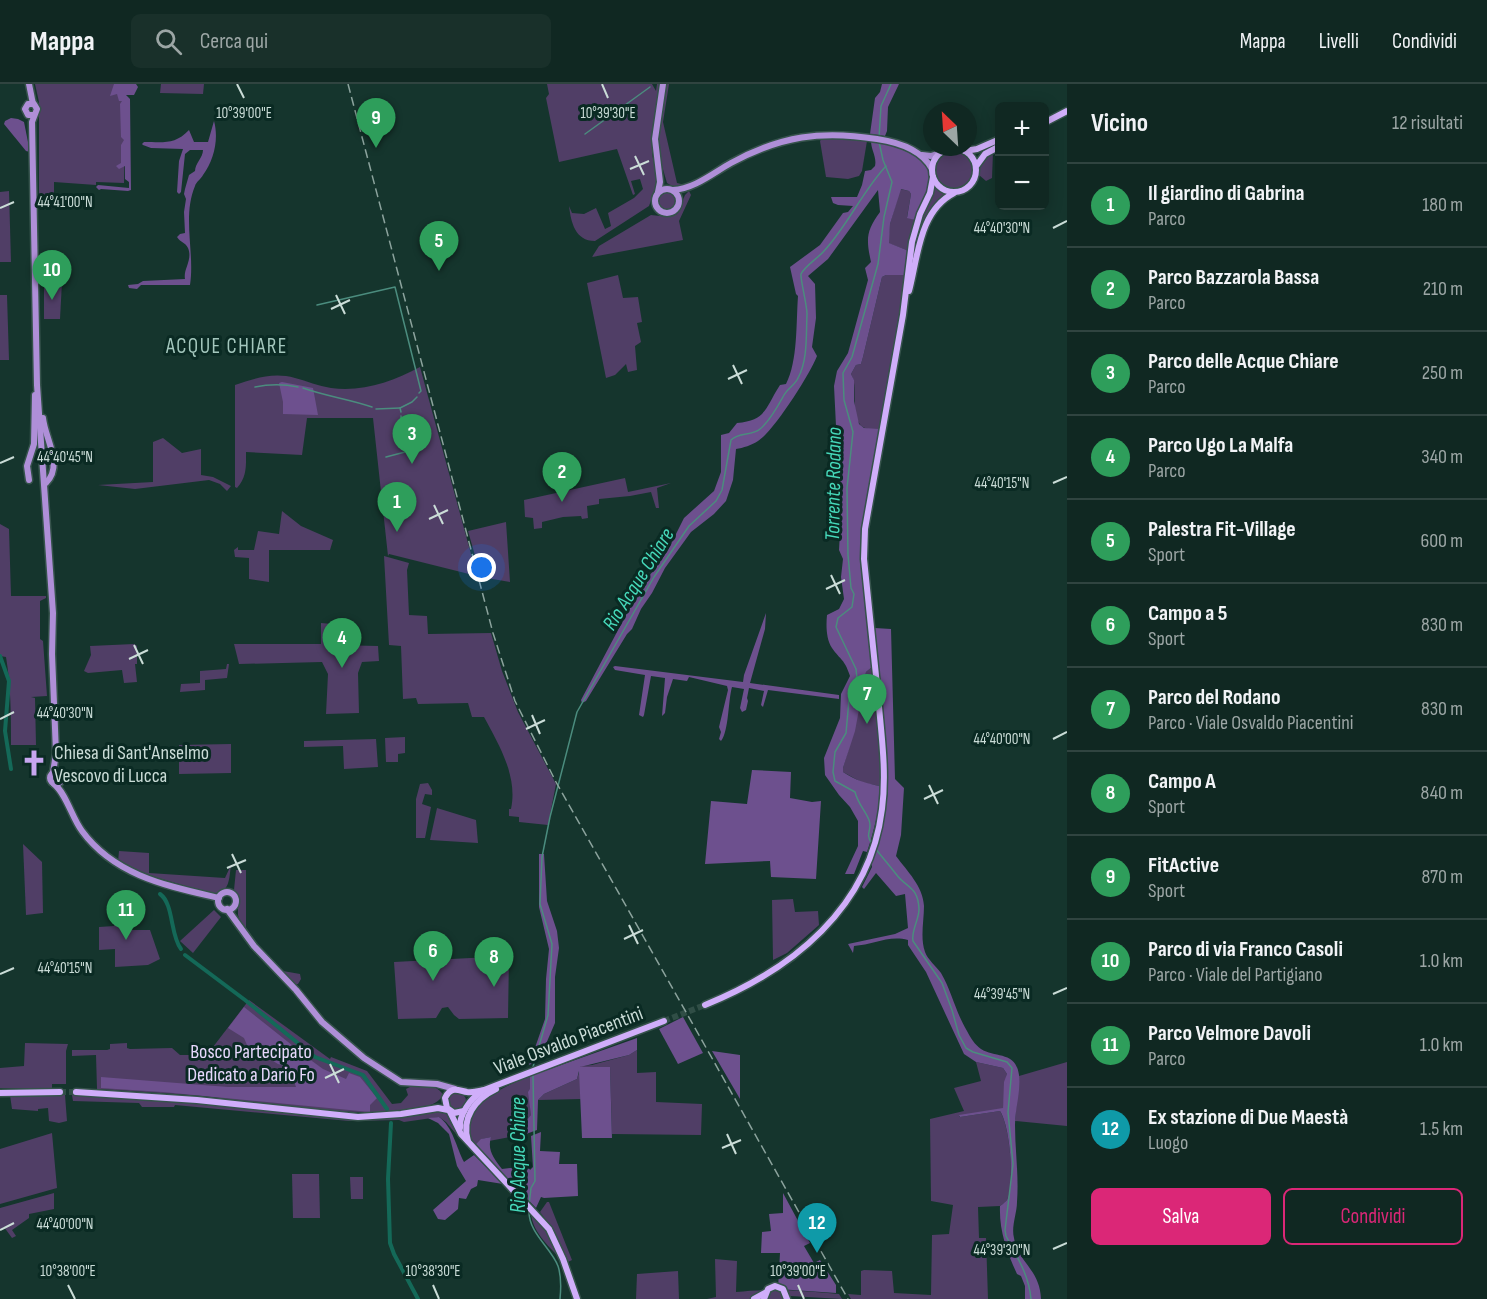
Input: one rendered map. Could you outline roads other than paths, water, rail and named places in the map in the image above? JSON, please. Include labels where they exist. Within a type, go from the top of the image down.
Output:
[{"type":"main road","points":[[29,84],[31,104],[37,109],[32,117],[37,383],[52,613],[56,753],[59,780]]},
{"type":"main road","points":[[663,84],[655,139],[659,172],[658,192],[654,202],[660,212],[668,214],[675,211],[685,192],[694,184],[747,155],[785,140],[824,134],[885,140],[921,155],[932,169]]},
{"type":"main road","points":[[1049,120],[1067,111]]},
{"type":"main road","points":[[977,148],[995,141]]},
{"type":"main road","points":[[976,166],[985,154],[995,148]]},
{"type":"main road","points":[[705,1005],[767,975],[807,946],[843,906],[861,875],[875,840],[882,810],[884,758],[864,559],[864,536],[903,315],[912,242],[931,188],[933,162],[937,156]]},
{"type":"main road","points":[[903,315],[928,218],[941,201],[965,190],[972,184],[976,166],[972,156]]},
{"type":"main road","points":[[659,172],[671,190],[678,195],[679,201]]},
{"type":"main road","points":[[933,177],[941,188],[955,193]]},
{"type":"main road","points":[[658,192],[694,184]]},
{"type":"main road","points":[[37,383],[45,431],[54,461],[53,472],[57,482]]},
{"type":"main road","points":[[29,480],[27,468],[34,444],[34,406],[37,383]]},
{"type":"main road","points":[[46,483],[53,472]]},
{"type":"main road","points":[[56,753],[50,778],[59,780]]},
{"type":"main road","points":[[53,773],[57,772],[73,818],[83,834],[100,852],[140,877],[219,898]]},
{"type":"main road","points":[[219,898],[224,893],[231,893],[236,899],[231,908]]},
{"type":"main road","points":[[219,898],[220,905],[231,908],[254,946],[330,1030],[396,1080],[407,1084],[434,1085],[465,1091],[469,1104],[460,1122],[466,1139]]},
{"type":"main road","name":"Viale Osvaldo Piacentini","points":[[469,1104],[476,1095],[484,1090],[664,1021]]},
{"type":"main road","points":[[466,1139],[466,1122],[479,1100],[523,1075]]},
{"type":"main road","points":[[434,1085],[443,1091],[445,1104],[458,1130],[532,1208],[553,1235],[577,1299]]},
{"type":"main road","points":[[429,1109],[448,1092],[455,1089]]},
{"type":"main road","name":"Viale Osvaldo Piacentini","points":[[465,1091],[484,1090]]},
{"type":"main road","points":[[0,1093],[60,1092]]},
{"type":"main road","points":[[76,1092],[180,1098],[358,1117],[393,1115],[439,1108],[456,1113],[464,1111]]},
{"type":"main road","points":[[754,1299],[764,1296],[775,1286],[783,1289],[787,1296]]},
{"type":"waterway","name":"Torrente Rodano","points":[[879,138],[881,106],[891,84]]},
{"type":"waterway","points":[[585,134],[650,87]]},
{"type":"waterway","name":"Torrente Rodano","points":[[872,844],[869,837],[869,820],[855,792],[835,781],[833,772],[835,752],[846,733],[849,700],[857,678],[856,669],[836,627],[838,618],[852,607],[854,594],[851,588],[848,555],[847,488],[853,432],[844,400],[843,373],[852,357],[878,264],[884,217],[892,182],[879,142]]},
{"type":"waterway","name":"Rio Acque Chiare","points":[[533,1067],[548,1015],[552,944],[540,904],[542,857],[577,712],[654,577],[689,526],[716,501],[722,490],[731,440],[753,433],[764,426],[797,380],[805,355],[806,338],[807,310],[801,274],[833,241],[886,166]]},
{"type":"waterway","points":[[317,305],[395,287],[421,391],[419,393]]},
{"type":"waterway","points":[[255,387],[266,385],[298,387]]},
{"type":"waterway","points":[[303,388],[372,407]]},
{"type":"waterway","points":[[401,412],[400,408],[417,397]]},
{"type":"waterway","points":[[376,409],[400,408]]},
{"type":"waterway","points":[[386,457],[405,452],[401,416]]},
{"type":"waterway","points":[[0,656],[9,681],[5,731],[11,769]]},
{"type":"waterway","name":"Torrente Rodano","points":[[875,848],[916,896],[919,909],[913,941],[942,983],[959,1035],[966,1048],[1007,1062],[1012,1068],[1008,1112],[1013,1164],[1005,1230],[1025,1274],[1031,1299]]},
{"type":"waterway","points":[[160,894],[168,905],[175,936],[181,949]]},
{"type":"waterway","points":[[185,955],[315,1057],[363,1075],[387,1109]]},
{"type":"waterway","name":"Rio Acque Chiare","points":[[529,1205],[531,1188],[535,1181],[533,1075]]},
{"type":"waterway","points":[[391,1123],[388,1179],[390,1243],[418,1299]]},
{"type":"waterway","name":"Rio Acque Chiare","points":[[529,1212],[536,1234],[558,1266],[560,1299]]},
{"type":"tunnel","points":[[664,1021],[705,1005]]},
{"type":"tunnel","points":[[60,1092],[76,1092]]},
{"type":"railway","points":[[348,84],[493,633],[515,701],[556,782],[848,1299]]},
{"type":"place","name":"FitActive","points":[[376,148]]},
{"type":"place","name":"Palestra Fit-Village","points":[[439,271]]},
{"type":"place","name":"Parco di via Franco Casoli","points":[[52,300]]},
{"type":"place","name":"Parco delle Acque Chiare","points":[[412,464]]},
{"type":"place","name":"Parco Bazzarola Bassa","points":[[562,502]]},
{"type":"place","name":"Il giardino di Gabrina","points":[[397,532]]},
{"type":"place","name":"Parco Ugo La Malfa","points":[[342,668]]},
{"type":"place","name":"Parco del Rodano","points":[[867,724]]},
{"type":"place","name":"Chiesa di Sant'Anselmo Vescovo di Lucca","points":[[34,763]]},
{"type":"place","name":"Parco Velmore Davoli","points":[[126,940]]},
{"type":"place","name":"Campo a 5","points":[[433,981]]},
{"type":"place","name":"Campo A","points":[[494,987]]},
{"type":"place","name":"Ex stazione di Due Maestà","points":[[817,1253]]},
{"type":"district","name":"ACQUE CHIARE","points":[[227,346]]},
{"type":"park label","name":"Bosco Partecipato Dedicato a Dario Fo","points":[[251,1062]]}]
